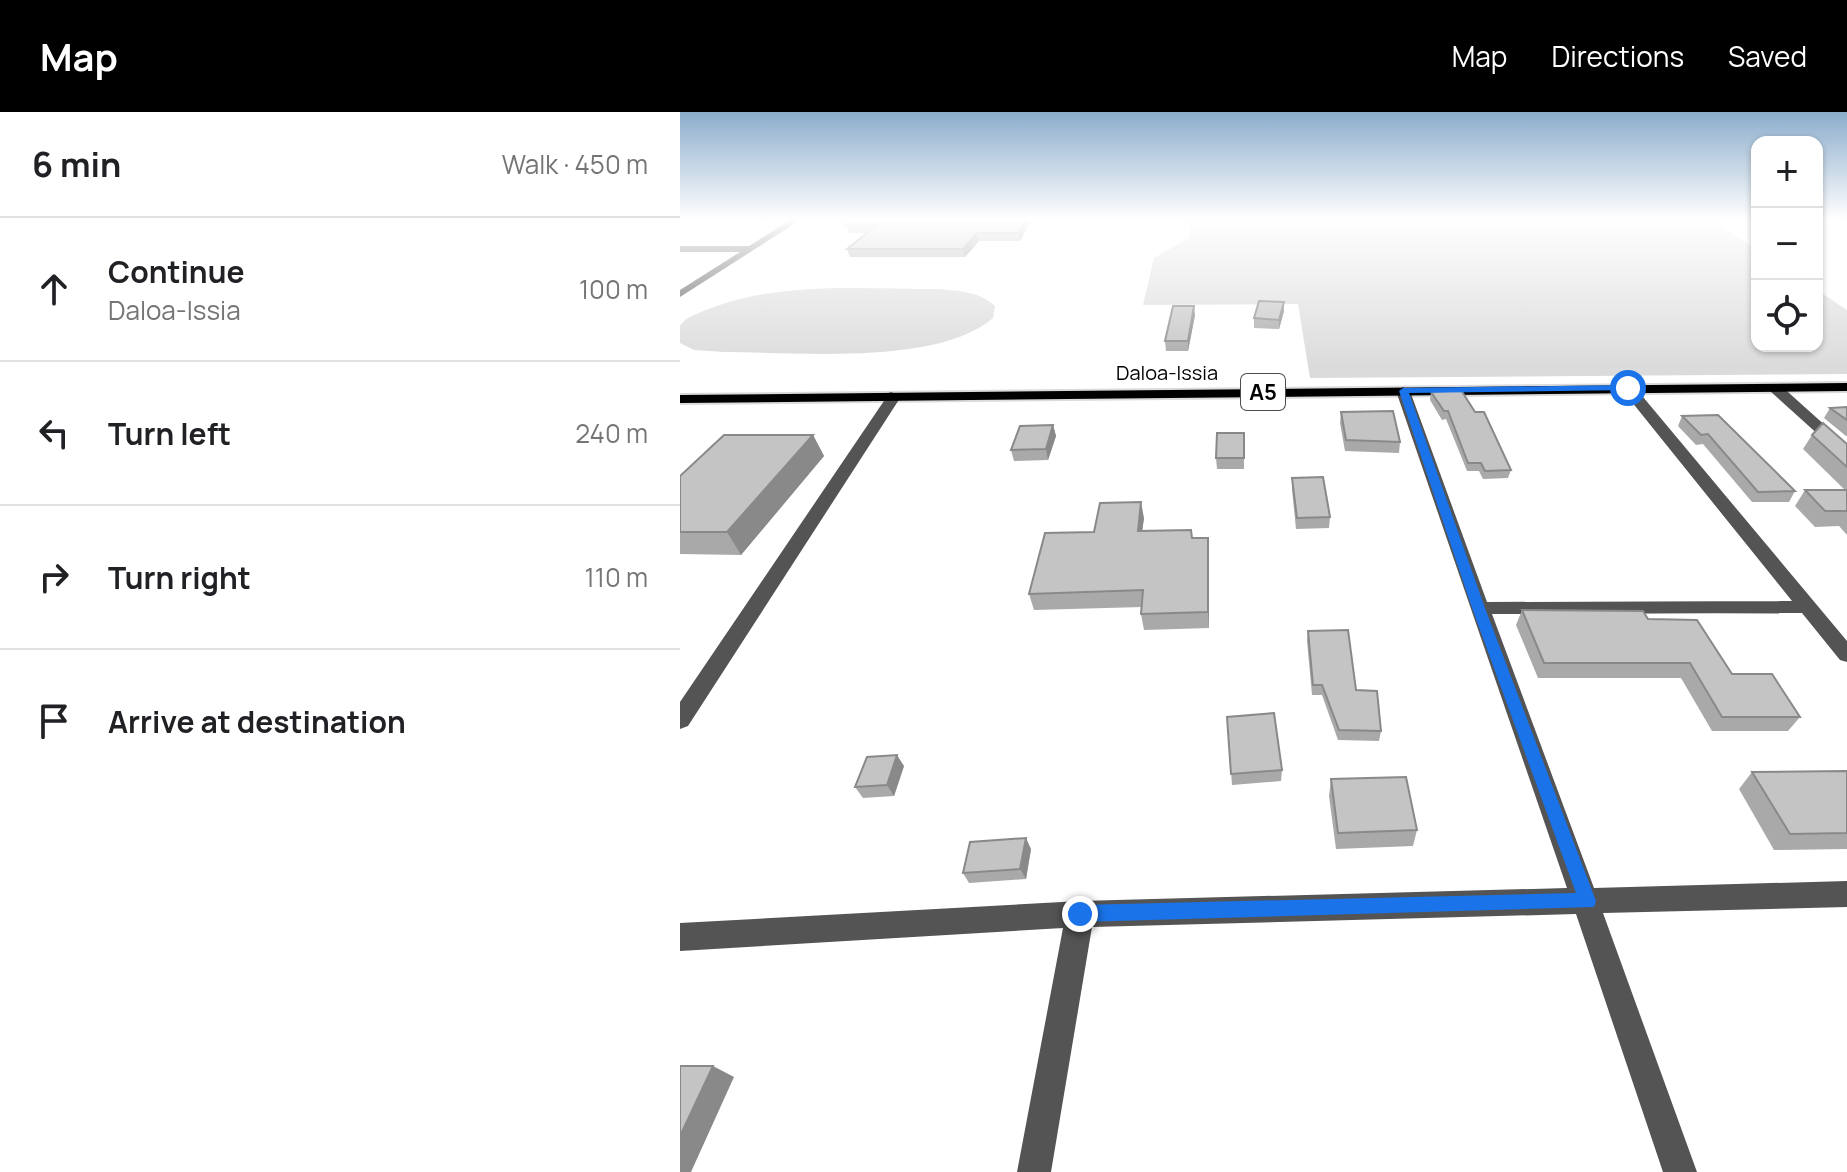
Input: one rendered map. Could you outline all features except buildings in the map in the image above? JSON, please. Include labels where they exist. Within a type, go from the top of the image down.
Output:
[{"type":"main road","name":"Daloa-Issia","points":[[680,399],[1847,387]]},
{"type":"street","points":[[680,294],[720,268]]},
{"type":"street","points":[[1774,387],[1847,453]]},
{"type":"street","points":[[1628,388],[1847,655]]},
{"type":"street","points":[[1403,391],[1478,608],[1588,901],[1680,1172]]},
{"type":"street","points":[[680,720],[895,395]]},
{"type":"street","points":[[1478,608],[1807,607]]},
{"type":"street","points":[[680,937],[1080,914],[1847,894]]},
{"type":"street","points":[[1034,1172],[1080,914]]},
{"type":"shaded area","points":[[1152,268],[1751,268],[1751,352],[1823,352],[1823,294],[1847,310],[1847,374],[1310,378],[1298,304],[1143,305]]},
{"type":"shaded area","points":[[810,289],[938,289],[982,297],[995,306],[993,318],[968,333],[938,344],[903,350],[826,354],[724,352],[694,350],[680,343],[680,325],[686,319],[746,297]]},
{"type":"route","points":[[1080,914],[1588,901],[1478,608],[1403,391],[1628,388]]}]
